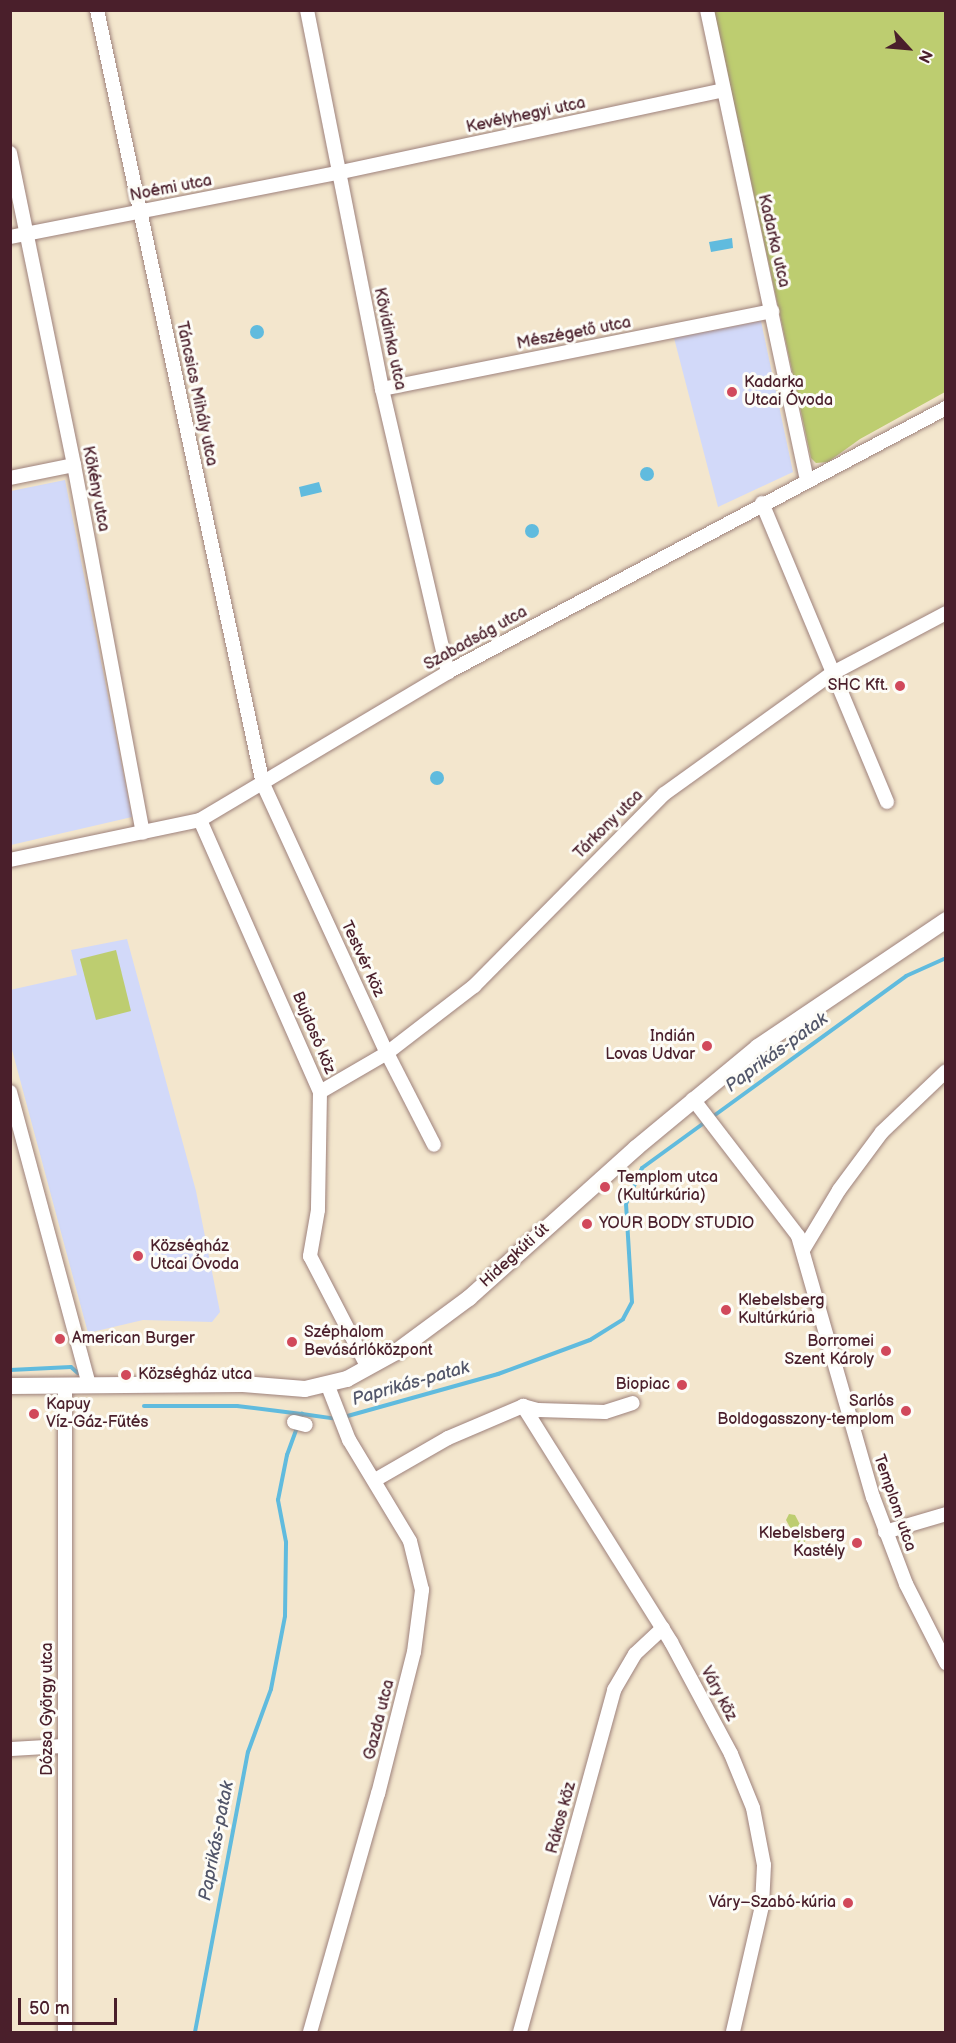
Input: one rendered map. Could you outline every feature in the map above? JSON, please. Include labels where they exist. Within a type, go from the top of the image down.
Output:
[{"type":"main road","name":"Hidegkúti út","points":[[10,1386],[243,1384],[305,1389],[328,1386],[368,1368],[422,1335],[469,1298],[797,1017],[945,920]]},
{"type":"street","name":"Táncsics Mihály utca","points":[[97,10],[263,784]]},
{"type":"street","name":"Kövidinka utca","points":[[307,10],[337,173],[382,388],[448,672]]},
{"type":"street","name":"Kadarka utca","points":[[707,10],[721,91],[772,311],[807,479]]},
{"type":"street","name":"Kevélyhegyi utca","points":[[337,173],[721,91]]},
{"type":"street","name":"Kökény utca","points":[[10,153],[75,465],[143,833]]},
{"type":"street","name":"Noémi utca","points":[[10,237],[337,173]]},
{"type":"street","name":"Mészégető utca","points":[[382,388],[772,311]]},
{"type":"street","name":"Szabadság utca","points":[[10,860],[200,820],[448,672],[807,479],[945,408]]},
{"type":"street","points":[[10,478],[75,465]]},
{"type":"street","points":[[762,503],[831,674],[887,802]]},
{"type":"street","name":"Tárkony utca","points":[[320,1092],[387,1053],[474,986],[664,794],[831,674],[945,613]]},
{"type":"street","name":"Testvér köz","points":[[263,784],[387,1053],[434,1145]]},
{"type":"street","name":"Bujdosó köz","points":[[200,820],[320,1092],[318,1209],[310,1256],[368,1368]]},
{"type":"street","points":[[803,1250],[839,1190],[875,1141],[945,1071]]},
{"type":"street","points":[[10,1092],[89,1384]]},
{"type":"street","name":"Templom utca","points":[[697,1104],[798,1236],[885,1532],[945,1663]]},
{"type":"street","name":"Dózsa György utca","points":[[65,1385],[65,2032]]},
{"type":"street","name":"Gazda utca","points":[[310,2032],[378,1794],[419,1624],[419,1566],[410,1541],[343,1426],[328,1386]]},
{"type":"street","points":[[375,1480],[448,1438],[523,1406],[538,1410],[605,1412],[633,1403]]},
{"type":"street","name":"Váry köz","points":[[523,1406],[663,1628],[731,1754],[753,1808],[764,1865],[762,1906],[733,2032]]},
{"type":"street","points":[[885,1532],[945,1514]]},
{"type":"street","name":"Rákos köz","points":[[520,2032],[614,1690],[635,1654],[663,1628]]},
{"type":"street","points":[[10,1749],[64,1746]]},
{"type":"shaded area","name":"Kadarka Utcai Óvoda","points":[[761,321],[793,472],[718,507],[674,338]]},
{"type":"shaded area","points":[[65,480],[132,817],[11,845],[11,491]]},
{"type":"shaded area","points":[[127,939],[196,1191],[220,1312],[212,1322],[143,1320],[88,1333],[11,1046],[10,990],[77,975],[71,950]]},
{"type":"green space","points":[[714,11],[945,11],[945,392],[860,439],[828,462],[816,463],[811,458]]},
{"type":"green space","points":[[116,950],[131,1011],[96,1020],[80,959]]},
{"type":"green space","points":[[789,1514],[795,1515],[807,1538],[803,1545],[799,1544],[786,1520]]},
{"type":"water","points":[[732,238],[733,248],[711,252],[709,242]]},
{"type":"water","points":[[254,325],[260,325],[264,332],[260,339],[254,339],[250,335],[250,329]]},
{"type":"water","points":[[647,467],[652,469],[654,474],[652,479],[647,481],[642,479],[640,474],[642,469]]},
{"type":"water","points":[[319,482],[322,492],[301,497],[299,487]]},
{"type":"water","points":[[532,524],[537,526],[539,531],[537,536],[532,538],[527,536],[525,531],[527,526]]},
{"type":"water","points":[[437,771],[442,773],[444,778],[442,783],[437,785],[432,783],[430,778],[432,773]]},
{"type":"waterway","name":"Paprikás-patak","points":[[344,1417],[498,1374],[590,1340],[623,1319],[632,1302],[626,1204],[642,1168],[906,976],[946,958]]},
{"type":"waterway","points":[[10,1370],[71,1367],[78,1373]]},
{"type":"waterway","points":[[144,1406],[237,1406],[302,1414]]},
{"type":"waterway","name":"Paprikás-patak","points":[[195,2032],[248,1752],[271,1689],[285,1616],[286,1542],[278,1500],[287,1455],[302,1414],[337,1419]]},
{"type":"place","name":"Kadarka Utcai Óvoda","points":[[732,392]]},
{"type":"place","name":"SHC Kft.","points":[[900,686]]},
{"type":"place","name":"Indián Lovas Udvar","points":[[707,1046]]},
{"type":"place","name":"Templom utca (Kultúrkúria)","points":[[605,1187]]},
{"type":"place","name":"YOUR BODY STUDIO","points":[[587,1224]]},
{"type":"place","name":"Községház Utcai Óvoda","points":[[138,1256]]},
{"type":"place","name":"Klebelsberg Kultúrkúria","points":[[726,1310]]},
{"type":"place","name":"American Burger","points":[[60,1339]]},
{"type":"place","name":"Széphalom Bevásárlóközpont","points":[[292,1342]]},
{"type":"place","name":"Borromei Szent Károly","points":[[886,1351]]},
{"type":"place","name":"Községház utca","points":[[126,1375]]},
{"type":"place","name":"Biopiac","points":[[682,1385]]},
{"type":"place","name":"Sarlós Boldogasszony-templom","points":[[906,1411]]},
{"type":"place","name":"Kapuy Víz-Gáz-Fűtés","points":[[34,1414]]},
{"type":"place","name":"Klebelsberg Kastély","points":[[857,1543]]},
{"type":"place","name":"Váry–Szabó-kúria","points":[[848,1903]]}]
